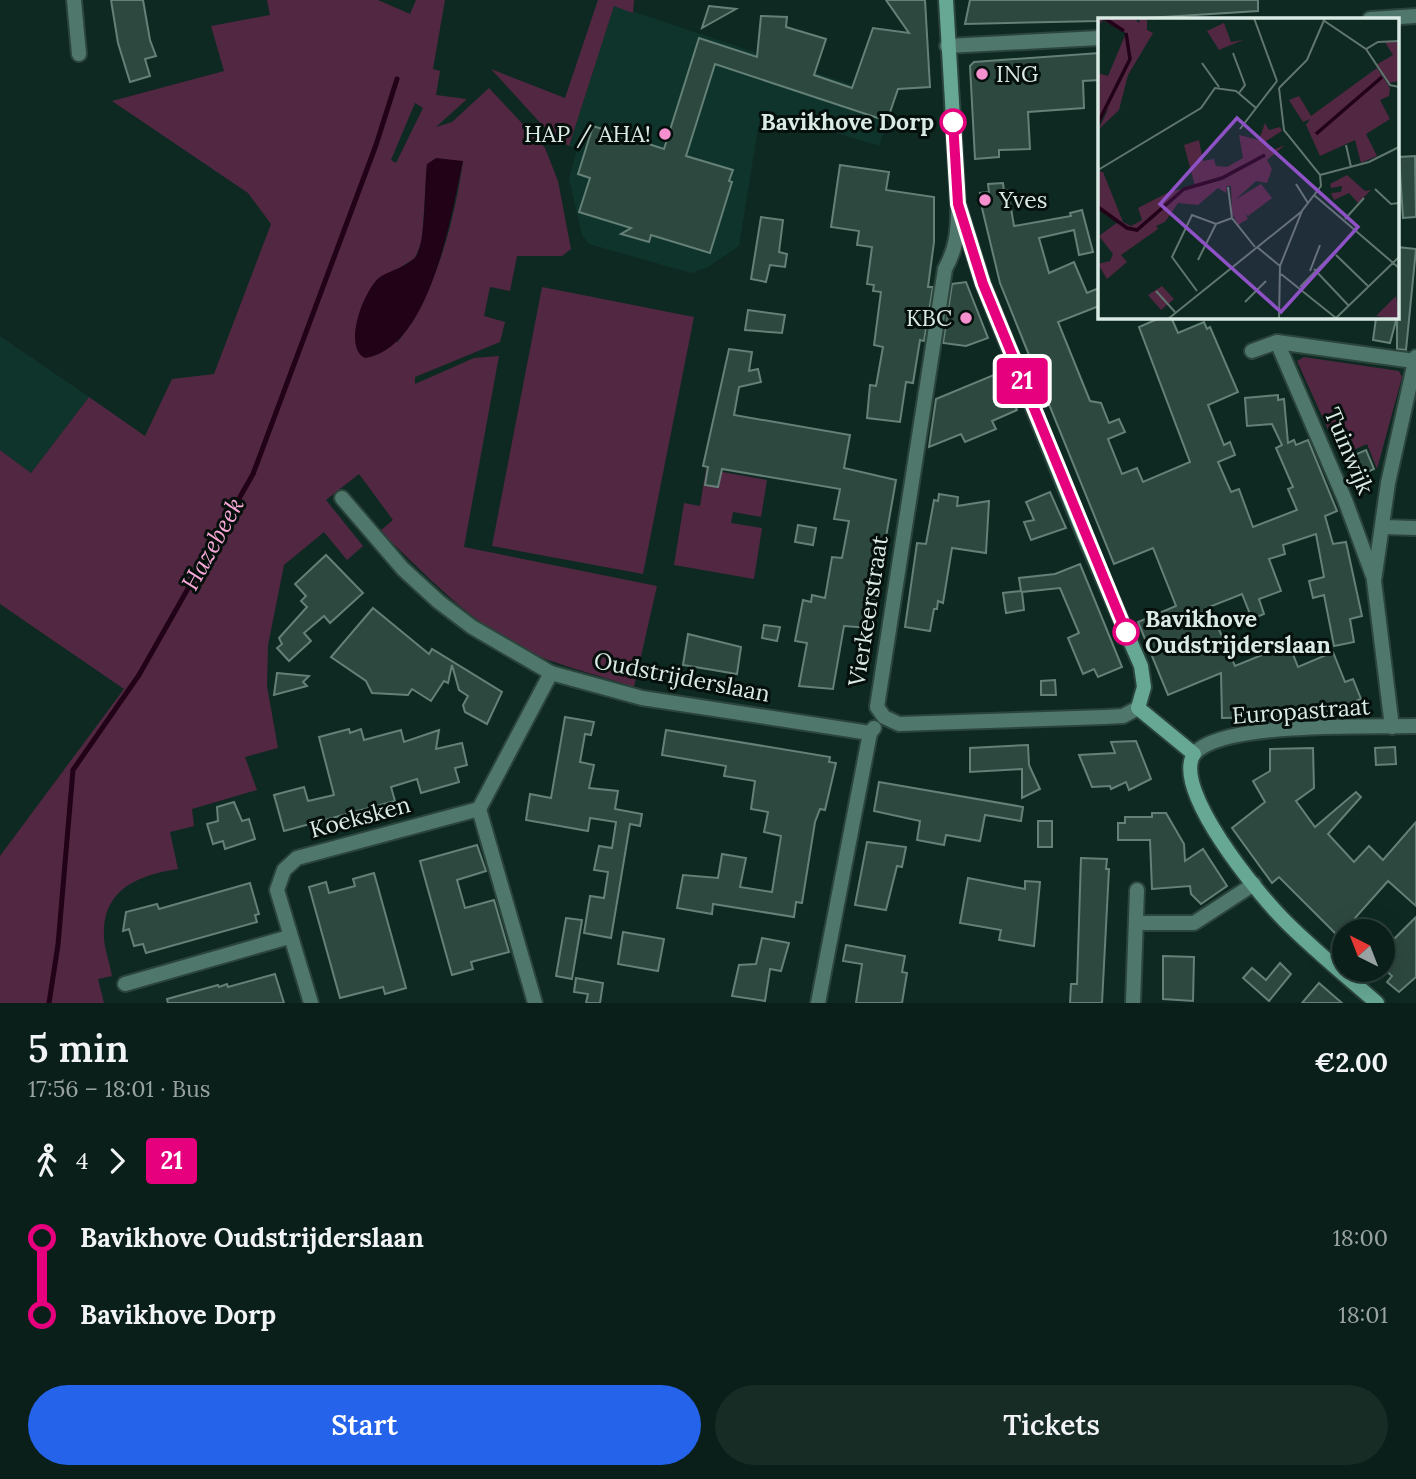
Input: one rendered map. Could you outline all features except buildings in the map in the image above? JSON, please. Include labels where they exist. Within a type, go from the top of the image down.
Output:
[{"type":"street","points":[[74,0],[79,54]]},
{"type":"street","points":[[884,717],[900,724],[1123,716],[1138,708],[1144,687],[1141,666],[1074,510],[983,284],[958,204],[946,0]]},
{"type":"street","points":[[1385,18],[1416,16]]},
{"type":"street","points":[[947,46],[1098,37]]},
{"type":"street","name":"Vierkeerstraat","points":[[870,733],[884,717],[877,706],[877,697],[945,269],[958,236],[958,204]]},
{"type":"street","points":[[950,260],[959,254],[975,254]]},
{"type":"street","name":"Tuinwijk","points":[[1277,342],[1345,500],[1374,581],[1392,727]]},
{"type":"street","name":"Tuinwijk","points":[[1252,351],[1277,342],[1415,359],[1374,581]]},
{"type":"street","name":"Oudstrijderslaan","points":[[342,498],[403,569],[439,602],[472,627],[551,673],[642,698],[870,733]]},
{"type":"street","points":[[1382,527],[1416,528]]},
{"type":"street","points":[[534,1003],[479,809],[551,673]]},
{"type":"street","points":[[1138,708],[1194,754],[1189,773],[1195,796],[1222,842],[1254,884],[1283,919],[1377,1003]]},
{"type":"street","name":"Europastraat","points":[[1194,754],[1205,744],[1247,733],[1416,726]]},
{"type":"street","points":[[818,1003],[870,733]]},
{"type":"street","name":"Koeksken","points":[[311,1003],[277,890],[284,870],[297,858],[479,809]]},
{"type":"street","points":[[1136,923],[1194,923],[1254,884]]},
{"type":"street","points":[[1133,1003],[1137,890]]},
{"type":"street","points":[[125,984],[289,937]]},
{"type":"shaded area","points":[[267,0],[378,0],[410,14],[416,0],[445,0],[433,69],[440,71],[436,95],[467,99],[436,127],[452,122],[489,88],[545,148],[558,181],[571,249],[562,256],[517,256],[510,291],[490,287],[484,316],[505,322],[500,342],[415,377],[415,384],[474,358],[499,356],[464,547],[657,586],[634,687],[528,652],[480,622],[445,593],[380,531],[393,520],[359,474],[326,500],[363,546],[347,560],[324,532],[284,565],[268,645],[267,686],[278,748],[245,757],[257,790],[192,809],[194,826],[170,832],[178,869],[138,880],[127,886],[110,904],[104,933],[112,976],[98,979],[104,1003],[0,1003],[0,856],[124,689],[0,604],[0,450],[31,473],[89,397],[145,436],[172,379],[214,374],[271,224],[248,193],[112,101],[224,71],[211,26],[270,15]],"holes":[[[415,103],[423,108],[396,163],[391,160]],[[463,161],[448,232],[433,279],[411,323],[397,343],[401,267],[415,258],[422,241],[427,164]]]},
{"type":"shaded area","points":[[598,0],[634,0],[633,13],[614,6],[569,146],[554,138],[491,69],[565,98]]},
{"type":"shaded area","name":"HAP / AHA!","points":[[614,5],[895,99],[879,146],[761,110],[739,246],[708,267],[691,273],[589,244],[582,235],[569,179],[577,149],[569,146]]},
{"type":"shaded area","points":[[436,158],[463,161],[434,276],[422,306],[406,331],[388,349],[365,358],[358,352],[355,342],[362,305],[380,277],[405,265],[417,255],[423,224],[427,164]]},
{"type":"shaded area","points":[[542,287],[694,317],[643,574],[492,546]]},
{"type":"shaded area","points":[[0,336],[89,397],[31,473],[0,450]]},
{"type":"shaded area","points":[[1304,357],[1399,371],[1402,377],[1377,469],[1367,444],[1340,456],[1297,361]]},
{"type":"shaded area","points":[[706,469],[767,480],[761,517],[733,512],[731,523],[762,528],[754,579],[674,565],[684,503],[700,506]]},
{"type":"waterway","name":"Hazebeek","points":[[49,1003],[58,945],[73,770],[139,675],[253,474],[376,145],[397,79]]},
{"type":"bus line","name":"21","points":[[953,122],[958,204],[983,284],[1084,536],[1126,632]]},
{"type":"place","name":"ING","points":[[982,74]]},
{"type":"place","name":"Bavikhove Dorp","points":[[953,122]]},
{"type":"place","name":"HAP / AHA!","points":[[665,134]]},
{"type":"place","name":"Yves","points":[[985,200]]},
{"type":"place","name":"KBC","points":[[966,318]]},
{"type":"place","name":"Bavikhove Oudstrijderslaan","points":[[1126,632]]}]
